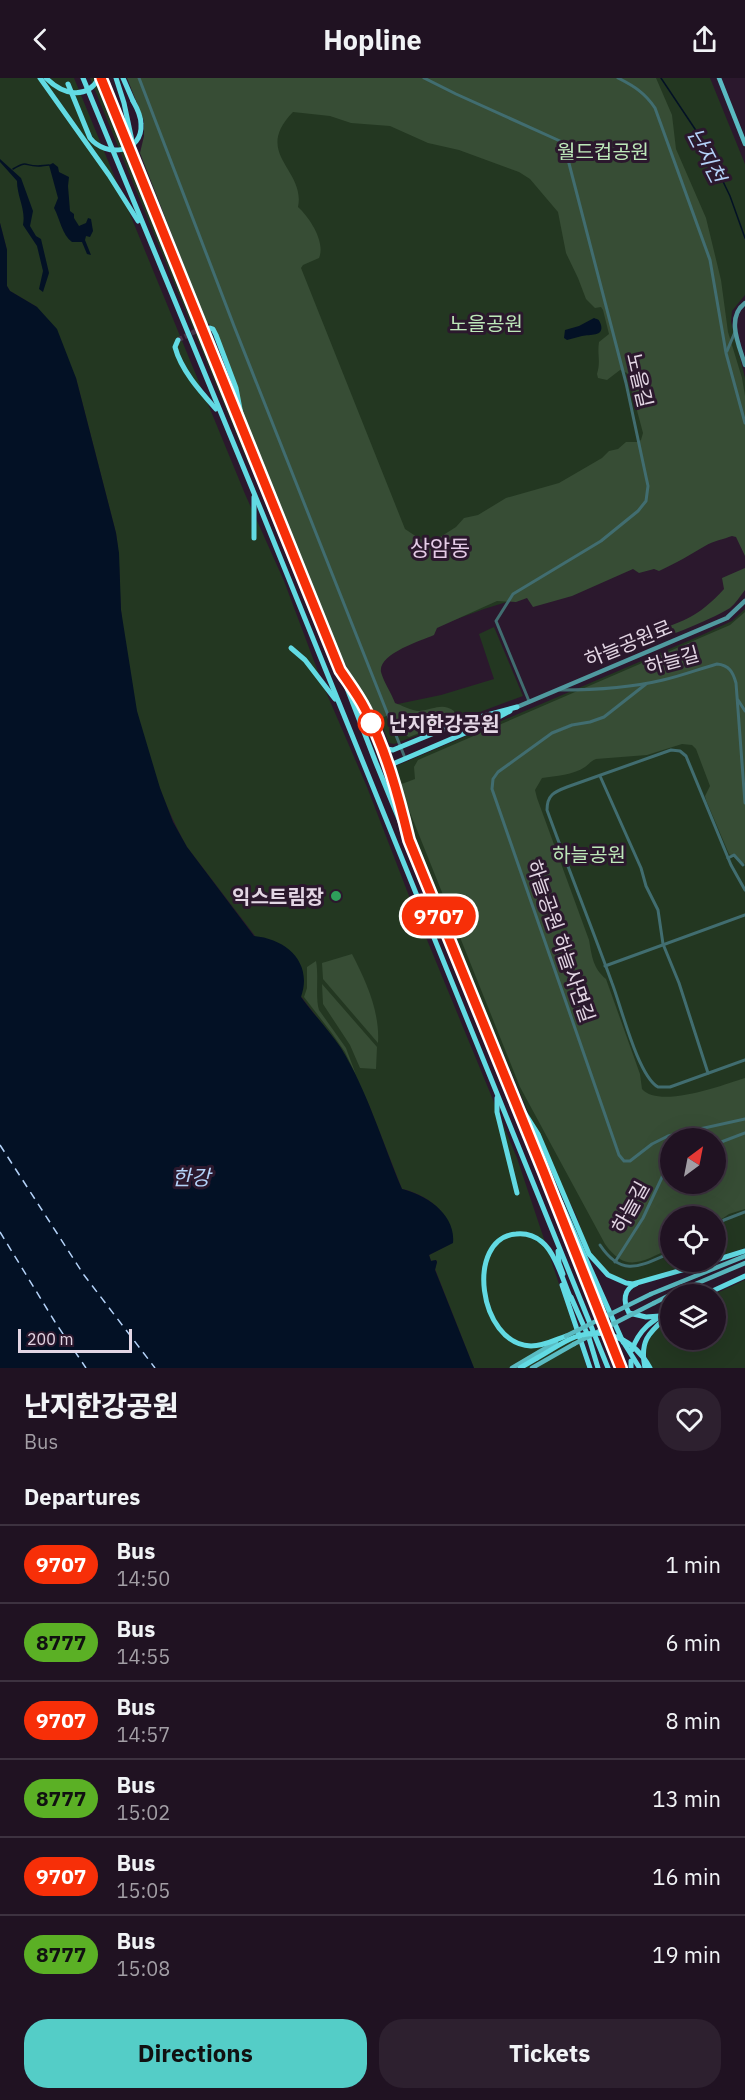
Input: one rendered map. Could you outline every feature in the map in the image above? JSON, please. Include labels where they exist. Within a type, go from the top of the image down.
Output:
[{"type":"highway","points":[[40,78],[110,176],[147,235]]},
{"type":"highway","points":[[46,78],[60,90],[75,94],[90,88],[100,78],[340,670],[375,763],[409,840],[543,1170],[621,1368]]},
{"type":"highway","points":[[82,78],[254,492],[608,1368]]},
{"type":"highway","points":[[114,78],[125,108],[139,172]]},
{"type":"highway","points":[[67,81],[90,138],[108,150],[117,152],[134,143],[140,135],[141,117],[123,78]]},
{"type":"highway","points":[[210,328],[216,335],[236,388],[246,438]]},
{"type":"highway","points":[[178,340],[175,347],[177,356],[200,392],[219,412]]},
{"type":"highway","points":[[254,492],[254,538]]},
{"type":"highway","points":[[291,648],[305,660],[340,705]]},
{"type":"highway","points":[[340,670],[364,707],[381,744],[397,790],[409,840]]},
{"type":"highway","points":[[381,744],[387,749],[400,747],[482,716],[517,707]]},
{"type":"highway","points":[[390,768],[395,763],[486,724],[517,707]]},
{"type":"highway","points":[[482,716],[486,724]]},
{"type":"highway","points":[[509,1088],[538,1134],[589,1254],[600,1268],[615,1279],[626,1283],[644,1281]]},
{"type":"highway","points":[[497,1094],[498,1112],[516,1193]]},
{"type":"highway","points":[[543,1170],[561,1203],[624,1343],[641,1368]]},
{"type":"highway","points":[[566,1336],[546,1344],[522,1345],[504,1334],[497,1326],[485,1296],[484,1280],[490,1252],[503,1238],[522,1233],[542,1241],[548,1248],[589,1338],[598,1368]]},
{"type":"highway","points":[[558,1244],[559,1263],[572,1299]]},
{"type":"highway","points":[[726,1258],[745,1254]]},
{"type":"highway","points":[[556,1266],[590,1368]]},
{"type":"highway","points":[[660,1316],[646,1317],[629,1313],[626,1307],[626,1292],[633,1285],[675,1272]]},
{"type":"highway","points":[[726,1285],[745,1276]]},
{"type":"highway","points":[[632,1350],[640,1333],[660,1316]]},
{"type":"highway","points":[[641,1368],[644,1342],[660,1322]]},
{"type":"highway","points":[[520,1368],[573,1338],[597,1333],[613,1335],[630,1343],[645,1358],[650,1368]]},
{"type":"main road","points":[[719,78],[745,144]]},
{"type":"main road","points":[[512,1368],[566,1336],[651,1294],[745,1254]]},
{"type":"main road","points":[[696,1284],[745,1263]]},
{"type":"main road","points":[[532,1368],[660,1300]]},
{"type":"street","points":[[139,78],[405,759]]},
{"type":"street","name":"노을길","points":[[424,78],[554,137],[565,148],[626,383],[648,486],[646,501],[639,511],[601,541],[513,594],[496,621],[529,701]]},
{"type":"street","points":[[618,78],[636,87],[648,97],[655,108],[710,260],[726,353],[745,423]]},
{"type":"street","points":[[745,303],[736,314],[736,331],[745,365]]},
{"type":"street","points":[[726,353],[736,331]]},
{"type":"street","name":"하늘공원로","points":[[517,707],[727,618],[745,601]]},
{"type":"street","name":"하늘길","points":[[556,690],[591,690],[646,684],[717,664],[723,665],[734,675],[745,803]]},
{"type":"street","name":"하늘공원 하늘사면길","points":[[646,684],[604,717],[552,733],[498,772],[493,779],[492,789],[619,1155],[624,1161],[630,1161],[652,1144],[668,1136],[745,1119]]},
{"type":"street","points":[[737,699],[745,711]]},
{"type":"street","points":[[745,890],[686,756],[680,751],[671,750],[553,793],[547,801],[547,810],[631,1040],[653,1085],[663,1088],[670,1087],[745,1060]]},
{"type":"street","points":[[600,776],[658,910],[663,944],[679,983],[708,1073]]},
{"type":"street","points":[[729,858],[735,855],[743,865]]},
{"type":"street","points":[[605,966],[745,915]]},
{"type":"street","points":[[726,1140],[745,1133]]},
{"type":"street","name":"하늘길","points":[[615,1262],[643,1218],[660,1182]]},
{"type":"street","points":[[726,1219],[745,1212]]},
{"type":"street","points":[[600,1245],[608,1257],[622,1266],[634,1268],[660,1257]]},
{"type":"green space","name":"난지한강공원","points":[[0,78],[74,78],[245,494],[284,581],[323,685],[367,787],[411,901],[517,1158],[587,1368],[474,1368],[435,1269],[437,1262],[436,1260],[431,1261],[429,1255],[452,1243],[449,1223],[430,1201],[402,1189],[369,1105],[342,1050],[187,847],[174,821],[151,763],[134,701],[124,640],[116,533],[76,378],[37,307],[10,291],[7,286],[7,250],[0,223]]},
{"type":"green space","points":[[90,78],[94,78],[251,464],[249,465]]},
{"type":"green space","name":"월드컵공원","points":[[127,78],[656,78],[672,115],[676,149],[706,218],[721,280],[728,332],[742,378],[745,396],[745,556],[736,537],[732,536],[708,544],[659,571],[654,569],[639,573],[633,569],[572,596],[533,607],[527,598],[516,602],[497,601],[437,628],[434,635],[401,649],[386,659],[382,665],[382,676],[395,703],[419,711],[437,707],[450,708],[454,711],[455,719],[409,737],[403,734],[391,714],[377,720],[374,719],[340,654],[240,406],[220,347],[206,322],[140,153],[144,136],[144,121]],"holes":[[[293,112],[330,116],[351,123],[390,126],[428,143],[459,150],[519,172],[530,179],[558,212],[566,253],[586,299],[595,308],[601,307],[603,310],[609,334],[599,342],[598,378],[607,380],[620,370],[627,373],[643,433],[641,440],[626,442],[559,483],[506,498],[478,515],[464,518],[456,527],[437,539],[430,541],[420,539],[405,529],[301,268],[319,258],[320,245],[311,223],[298,207],[295,182],[279,150],[278,139],[282,127]]]},
{"type":"green space","name":"노을공원","points":[[133,78],[710,78],[745,164],[745,295],[732,311],[731,322],[745,378],[745,554],[736,532],[484,609],[435,627],[394,650],[378,666],[393,705],[441,695],[494,679],[479,634],[494,627],[523,696],[394,744],[389,743],[290,501]]},
{"type":"green space","points":[[745,568],[745,590],[730,608],[672,634],[643,640],[646,634],[697,613],[724,589],[722,578]]},
{"type":"green space","name":"하늘공원","points":[[745,609],[745,1248],[726,1255],[726,1206],[660,1206],[660,1272],[670,1272],[635,1282],[610,1275],[599,1267],[587,1247],[577,1217],[537,1134],[433,885],[392,772],[394,767],[732,621]]},
{"type":"green space","points":[[745,612],[745,864],[729,854],[706,800],[705,796],[710,786],[696,749],[692,745],[682,744],[647,755],[596,759],[575,772],[542,778],[535,790],[589,940],[594,962],[598,971],[606,979],[640,1074],[642,1089],[650,1095],[676,1096],[692,1094],[745,1078],[745,1209],[726,1216],[726,1206],[660,1206],[660,1253],[643,1261],[627,1262],[620,1259],[605,1244],[520,1087],[399,785],[415,779],[414,767],[418,760],[730,625]]},
{"type":"green space","points":[[352,954],[367,986],[374,1008],[378,1043],[323,979],[322,963]]},
{"type":"green space","points":[[316,961],[319,1010],[346,1048],[356,1075],[345,1052],[304,997],[307,988],[307,967]]},
{"type":"green space","points":[[322,984],[377,1047],[376,1069],[360,1068],[350,1045],[323,1004]]},
{"type":"green space","points":[[745,1280],[745,1368],[652,1368],[646,1345],[660,1325],[660,1350],[726,1350],[726,1289]]},
{"type":"water","points":[[0,159],[21,178],[33,211],[30,226],[36,236],[41,239],[49,273],[43,292],[39,289],[43,271],[37,246],[23,225],[17,181],[0,162]]},
{"type":"water","points":[[53,163],[58,167],[59,172],[69,177],[70,211],[74,214],[79,226],[86,223],[88,218],[91,219],[93,231],[90,237],[86,236],[85,240],[91,255],[87,254],[82,242],[72,242],[69,239],[54,208],[58,198],[49,165]]},
{"type":"water","name":"한강","points":[[0,223],[7,250],[7,286],[10,291],[37,307],[57,329],[76,378],[116,533],[121,610],[137,711],[160,788],[173,822],[187,847],[254,936],[277,942],[294,955],[303,974],[304,985],[301,997],[336,1041],[351,1065],[402,1189],[421,1196],[438,1207],[450,1223],[453,1243],[429,1255],[431,1261],[436,1260],[437,1262],[435,1270],[474,1368],[0,1368]]},
{"type":"water","points":[[594,318],[599,320],[600,332],[567,340],[564,338],[565,330]]},
{"type":"waterway","name":"난지천","points":[[661,78],[705,144],[730,196],[745,238]]},
{"type":"waterway","points":[[13,169],[24,164],[49,165]]},
{"type":"ferry route","points":[[0,1145],[84,1275],[155,1368]]},
{"type":"ferry route","points":[[0,1232],[86,1368]]},
{"type":"tunnel","points":[[178,340],[196,331],[210,328]]},
{"type":"bus line","name":"9707","points":[[101,78],[340,670],[364,707],[381,744],[397,790],[409,840],[621,1368]]},
{"type":"place","name":"난지한강공원","points":[[371,723]]},
{"type":"place","name":"익스트림장","points":[[336,896]]},
{"type":"district","name":"상암동","points":[[440,547]]}]
